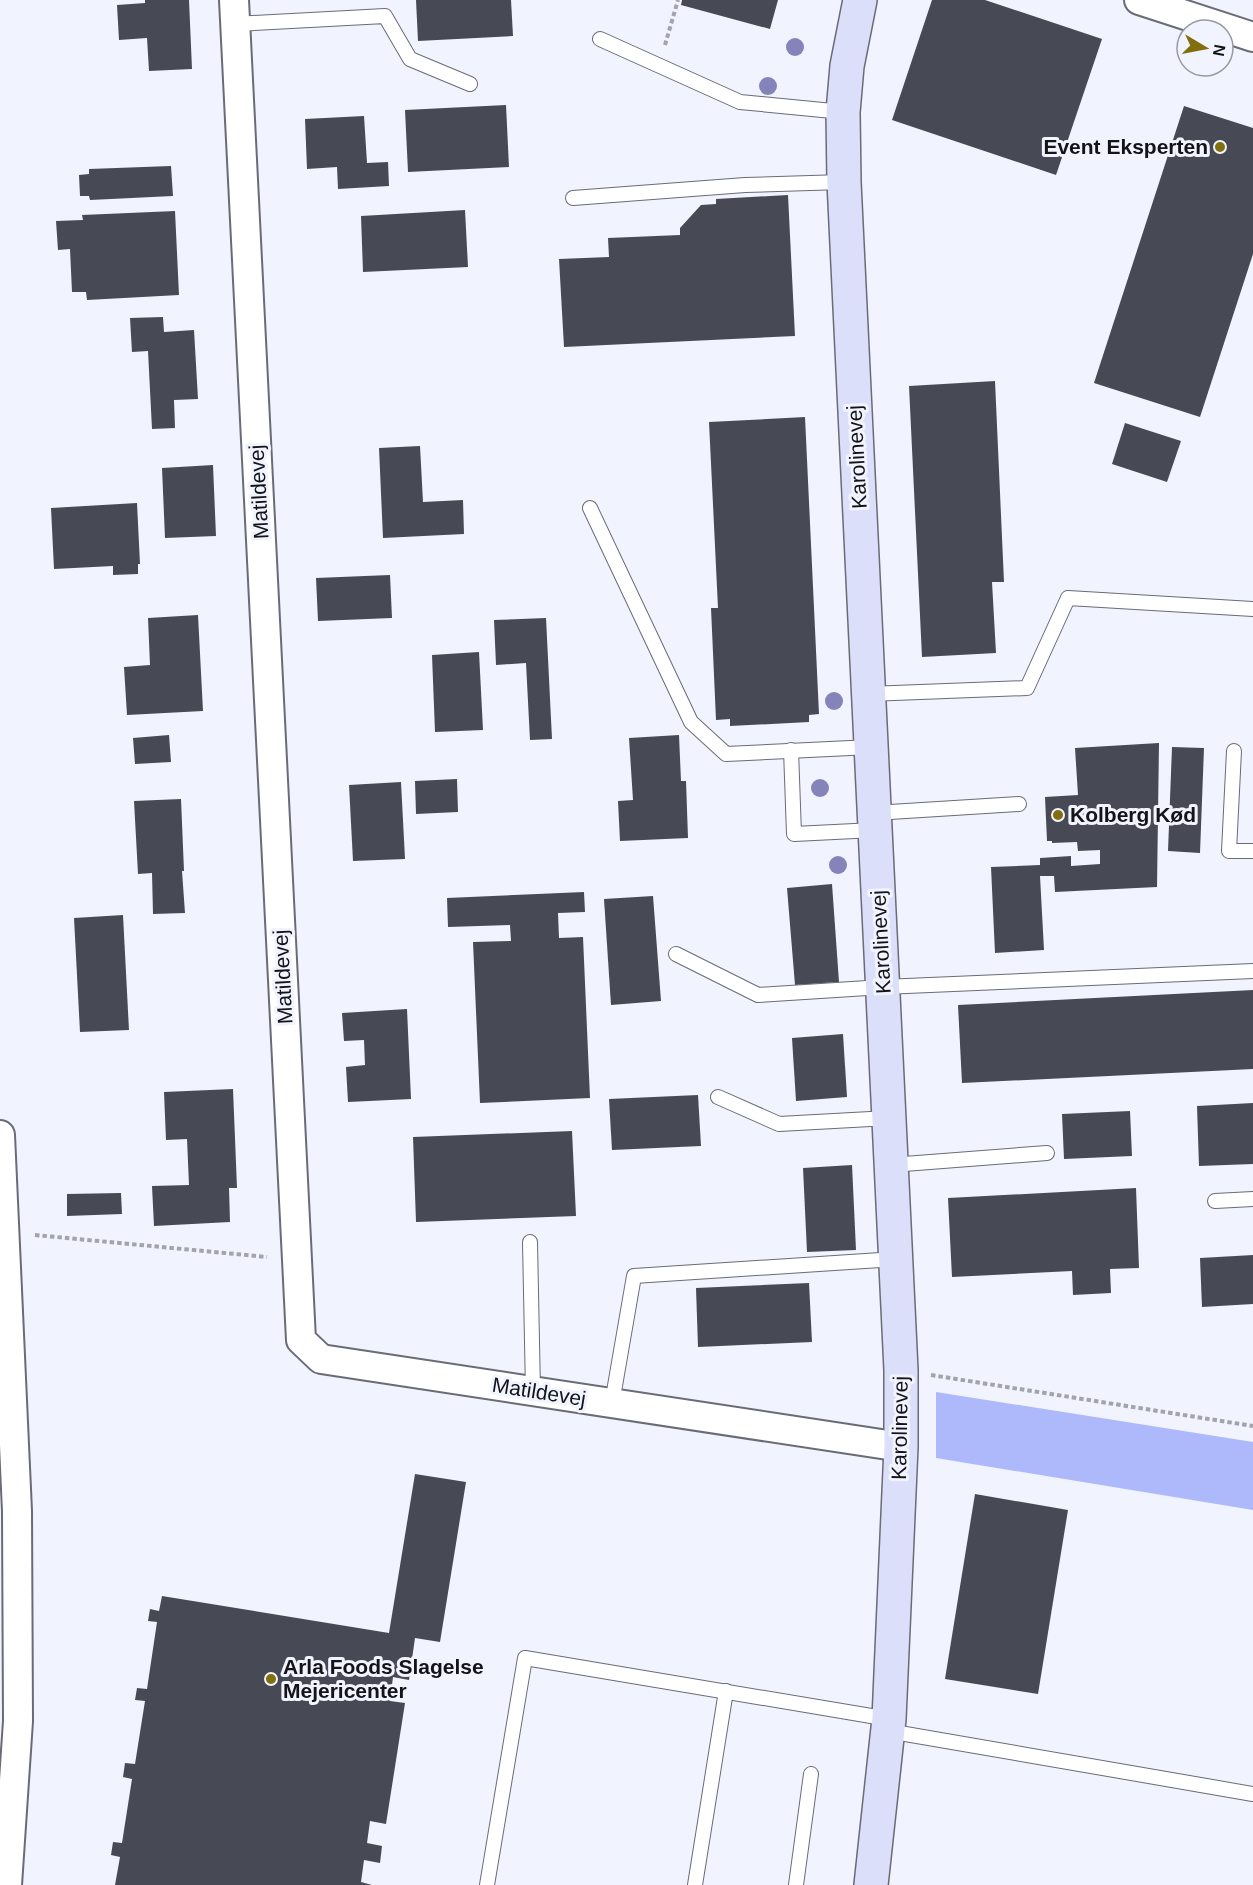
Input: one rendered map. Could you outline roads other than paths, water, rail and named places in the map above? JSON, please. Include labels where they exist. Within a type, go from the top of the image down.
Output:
[{"type":"street","name":"Karolinevej","points":[[860,0],[847,66],[843,111],[844,182],[901,1370],[901,1447],[888,1725],[870,1885]]},
{"type":"street","points":[[1139,0],[1253,38]]},
{"type":"street","name":"Matildevej","points":[[235,12],[301,1340],[321,1359],[901,1447]]},
{"type":"street","points":[[0,1135],[17,1511],[18,1709],[7,1885]]},
{"type":"lane","points":[[235,12],[385,16],[410,59],[471,84]]},
{"type":"lane","points":[[600,39],[740,102],[843,111]]},
{"type":"lane","points":[[573,198],[745,185],[844,182]]},
{"type":"lane","points":[[590,508],[691,722],[726,754],[871,747]]},
{"type":"lane","points":[[868,694],[1027,688],[1068,598],[1253,609]]},
{"type":"lane","points":[[791,750],[794,834],[875,821],[1019,804]]},
{"type":"lane","points":[[1234,751],[1229,851],[1253,851]]},
{"type":"lane","points":[[676,954],[758,995],[883,987],[1253,971]]},
{"type":"lane","points":[[718,1096],[779,1124],[889,1118]]},
{"type":"lane","points":[[891,1165],[1047,1153]]},
{"type":"lane","points":[[1215,1201],[1253,1199]]},
{"type":"lane","points":[[530,1242],[533,1391]]},
{"type":"lane","points":[[612,1403],[634,1275],[896,1259]]},
{"type":"lane","points":[[487,1885],[525,1658],[726,1691],[888,1725],[1253,1794]]},
{"type":"lane","points":[[695,1885],[726,1691]]},
{"type":"lane","points":[[796,1885],[811,1774]]},
{"type":"place","name":"Event Eksperten","points":[[1220,147]]},
{"type":"place","name":"Kolberg Kød","points":[[1058,815]]},
{"type":"place","name":"Arla Foods Slagelse Mejericenter","points":[[271,1679]]}]
